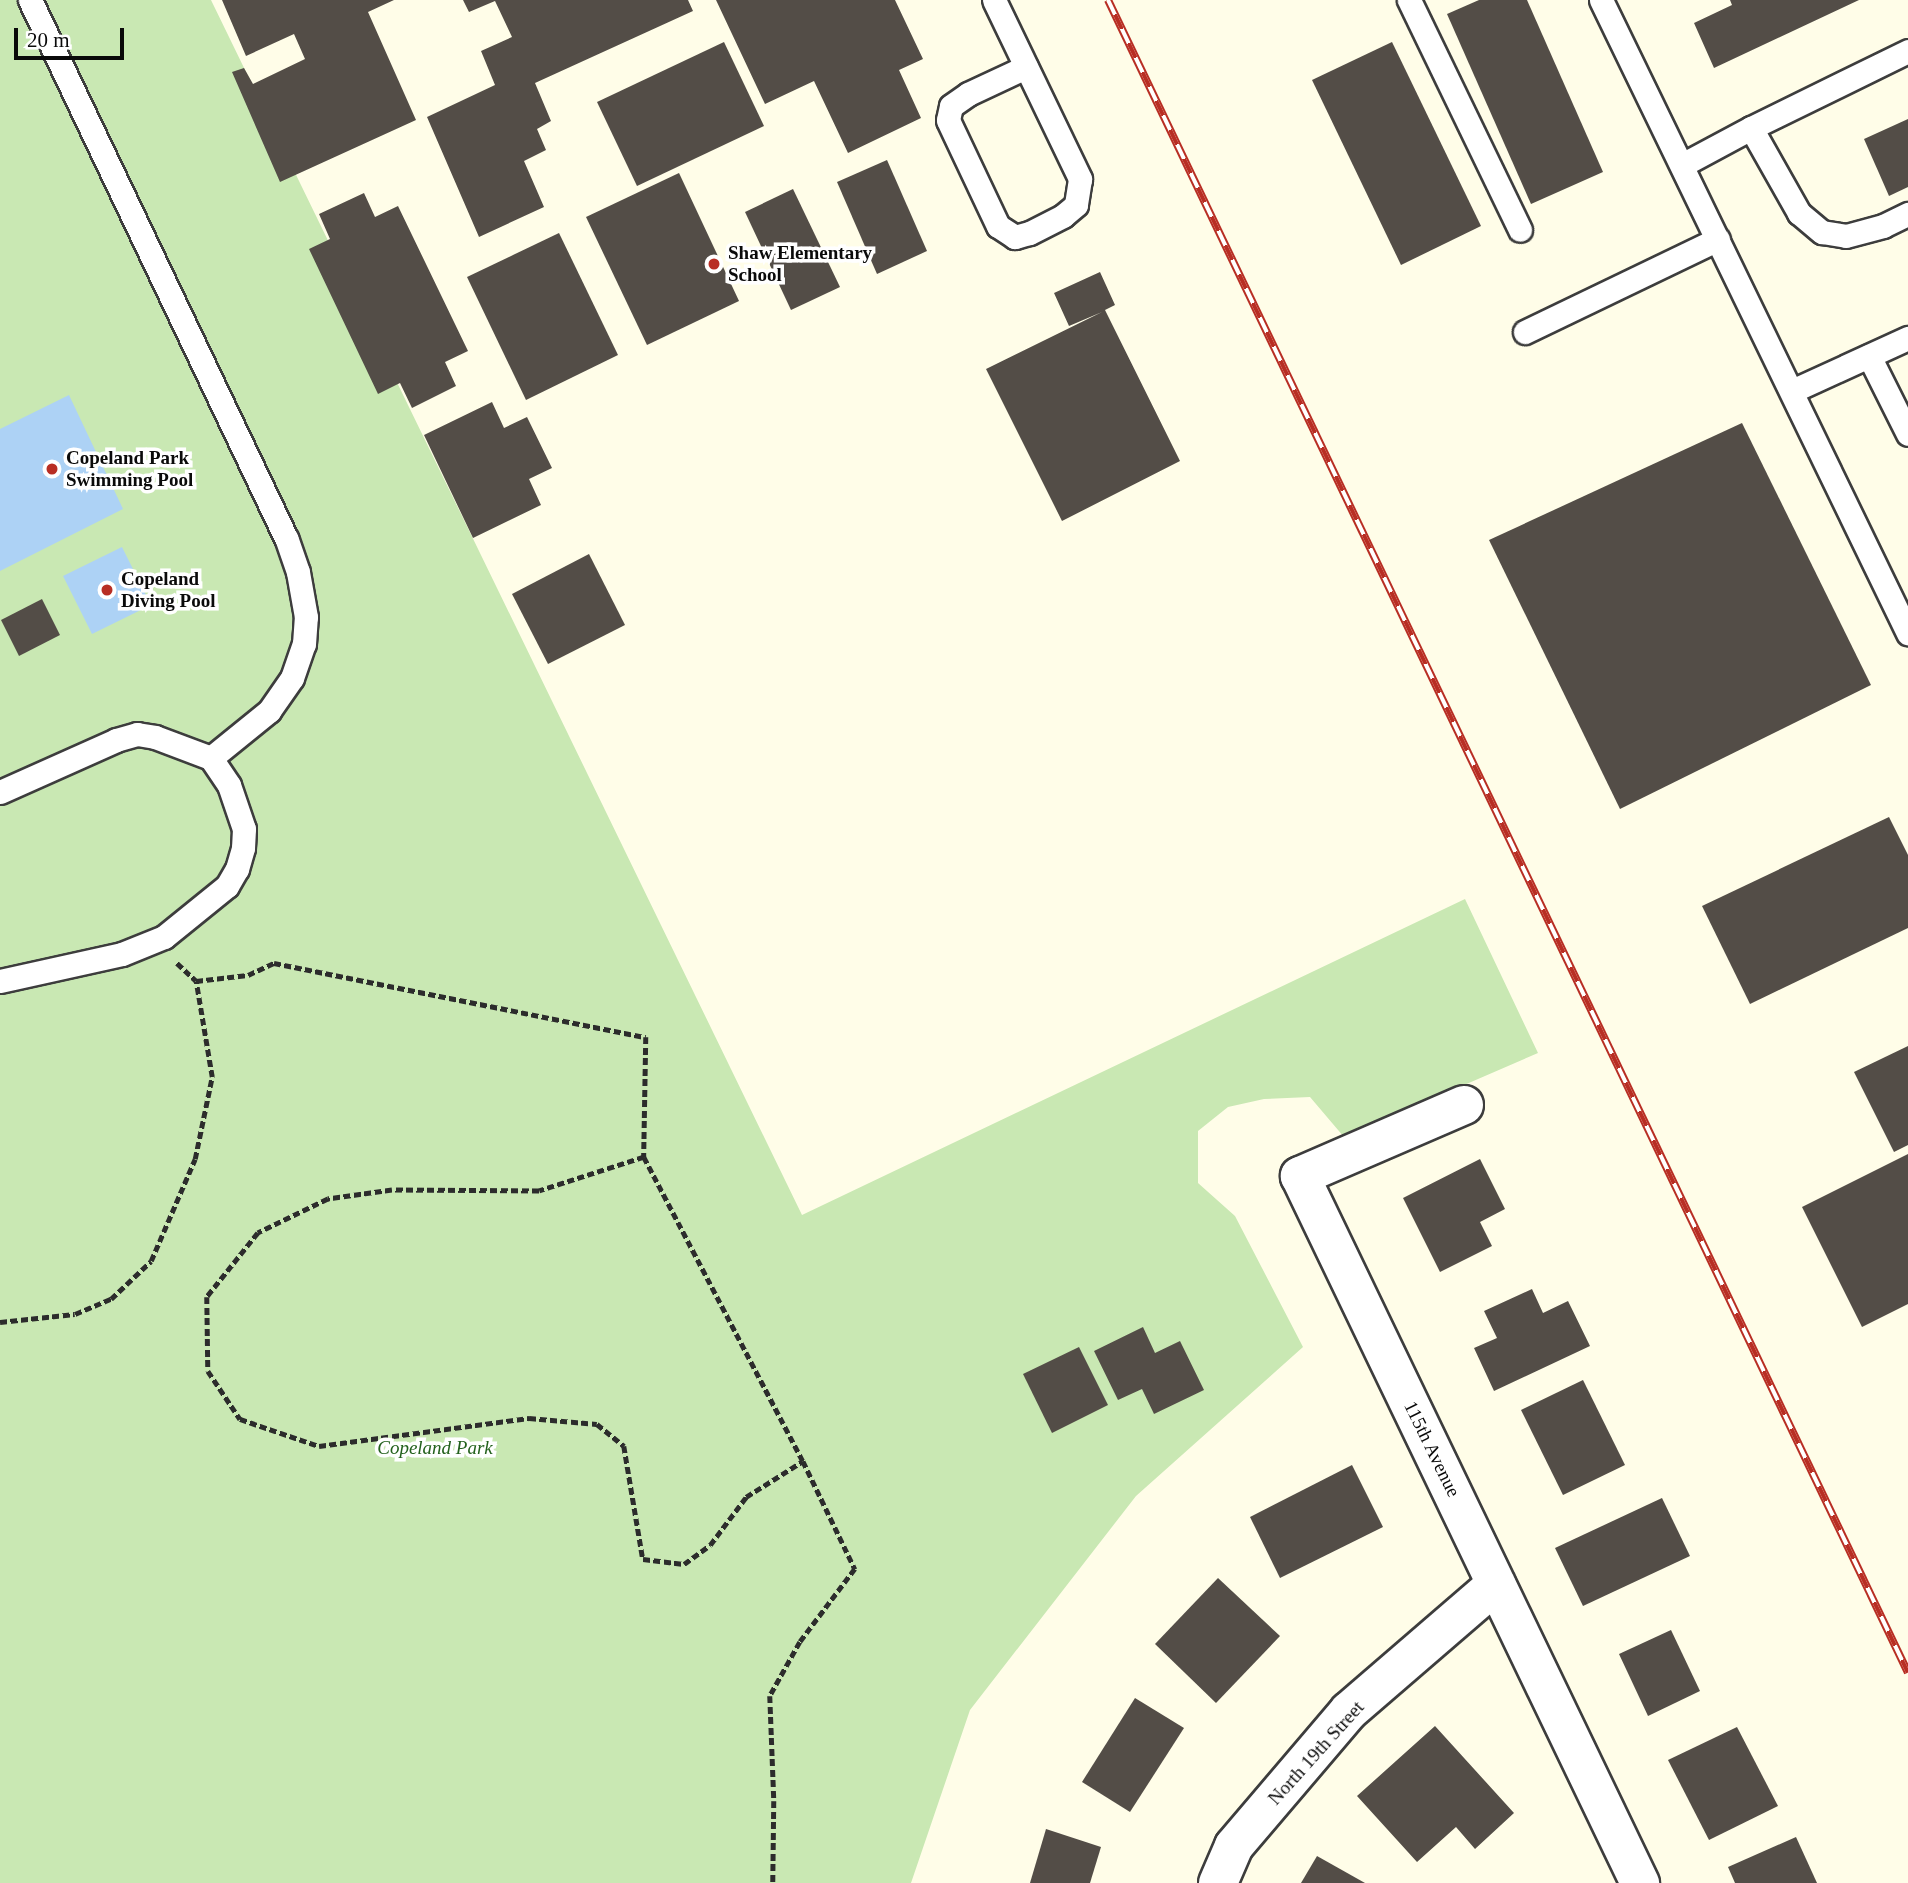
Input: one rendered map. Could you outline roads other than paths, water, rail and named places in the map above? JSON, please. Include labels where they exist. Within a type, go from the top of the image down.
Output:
[{"type":"street","name":"115th Avenue","points":[[1464,1105],[1300,1176],[1640,1883]]},
{"type":"street","name":"North 19th Street","points":[[1218,1883],[1234,1846],[1349,1711],[1496,1584]]},
{"type":"lane","points":[[30,0],[286,538],[298,572],[306,617],[300,660],[292,678],[268,710],[211,758]]},
{"type":"lane","points":[[994,0],[1080,178],[1076,205],[1063,216],[1016,237],[998,226],[948,120],[951,106],[968,93],[1026,67]]},
{"type":"lane","points":[[1409,0],[1520,230]]},
{"type":"lane","points":[[1601,0],[1908,633]]},
{"type":"lane","points":[[1682,165],[1908,51]]},
{"type":"lane","points":[[1751,128],[1799,213],[1822,232],[1846,236],[1882,226],[1908,214]]},
{"type":"lane","points":[[1525,332],[1718,239]]},
{"type":"lane","points":[[1792,391],[1908,338]]},
{"type":"lane","points":[[1869,356],[1908,434]]},
{"type":"lane","points":[[0,792],[116,740],[137,734],[155,737],[211,758],[229,785],[244,828],[243,848],[237,869],[227,886],[205,907],[164,937],[122,954],[0,981]]},
{"type":"water","name":"Copeland Park Swimming Pool","points":[[69,395],[123,509],[0,571],[0,429]]},
{"type":"water","name":"Copeland Diving Pool","points":[[122,547],[151,605],[92,634],[63,576]]},
{"type":"railway","points":[[1108,0],[1908,1673]]},
{"type":"place","name":"Shaw Elementary School","points":[[714,264]]},
{"type":"place","name":"Copeland Park Swimming Pool","points":[[52,469]]},
{"type":"place","name":"Copeland Diving Pool","points":[[107,590]]},
{"type":"park label","name":"Copeland Park","points":[[435,1448]]}]
